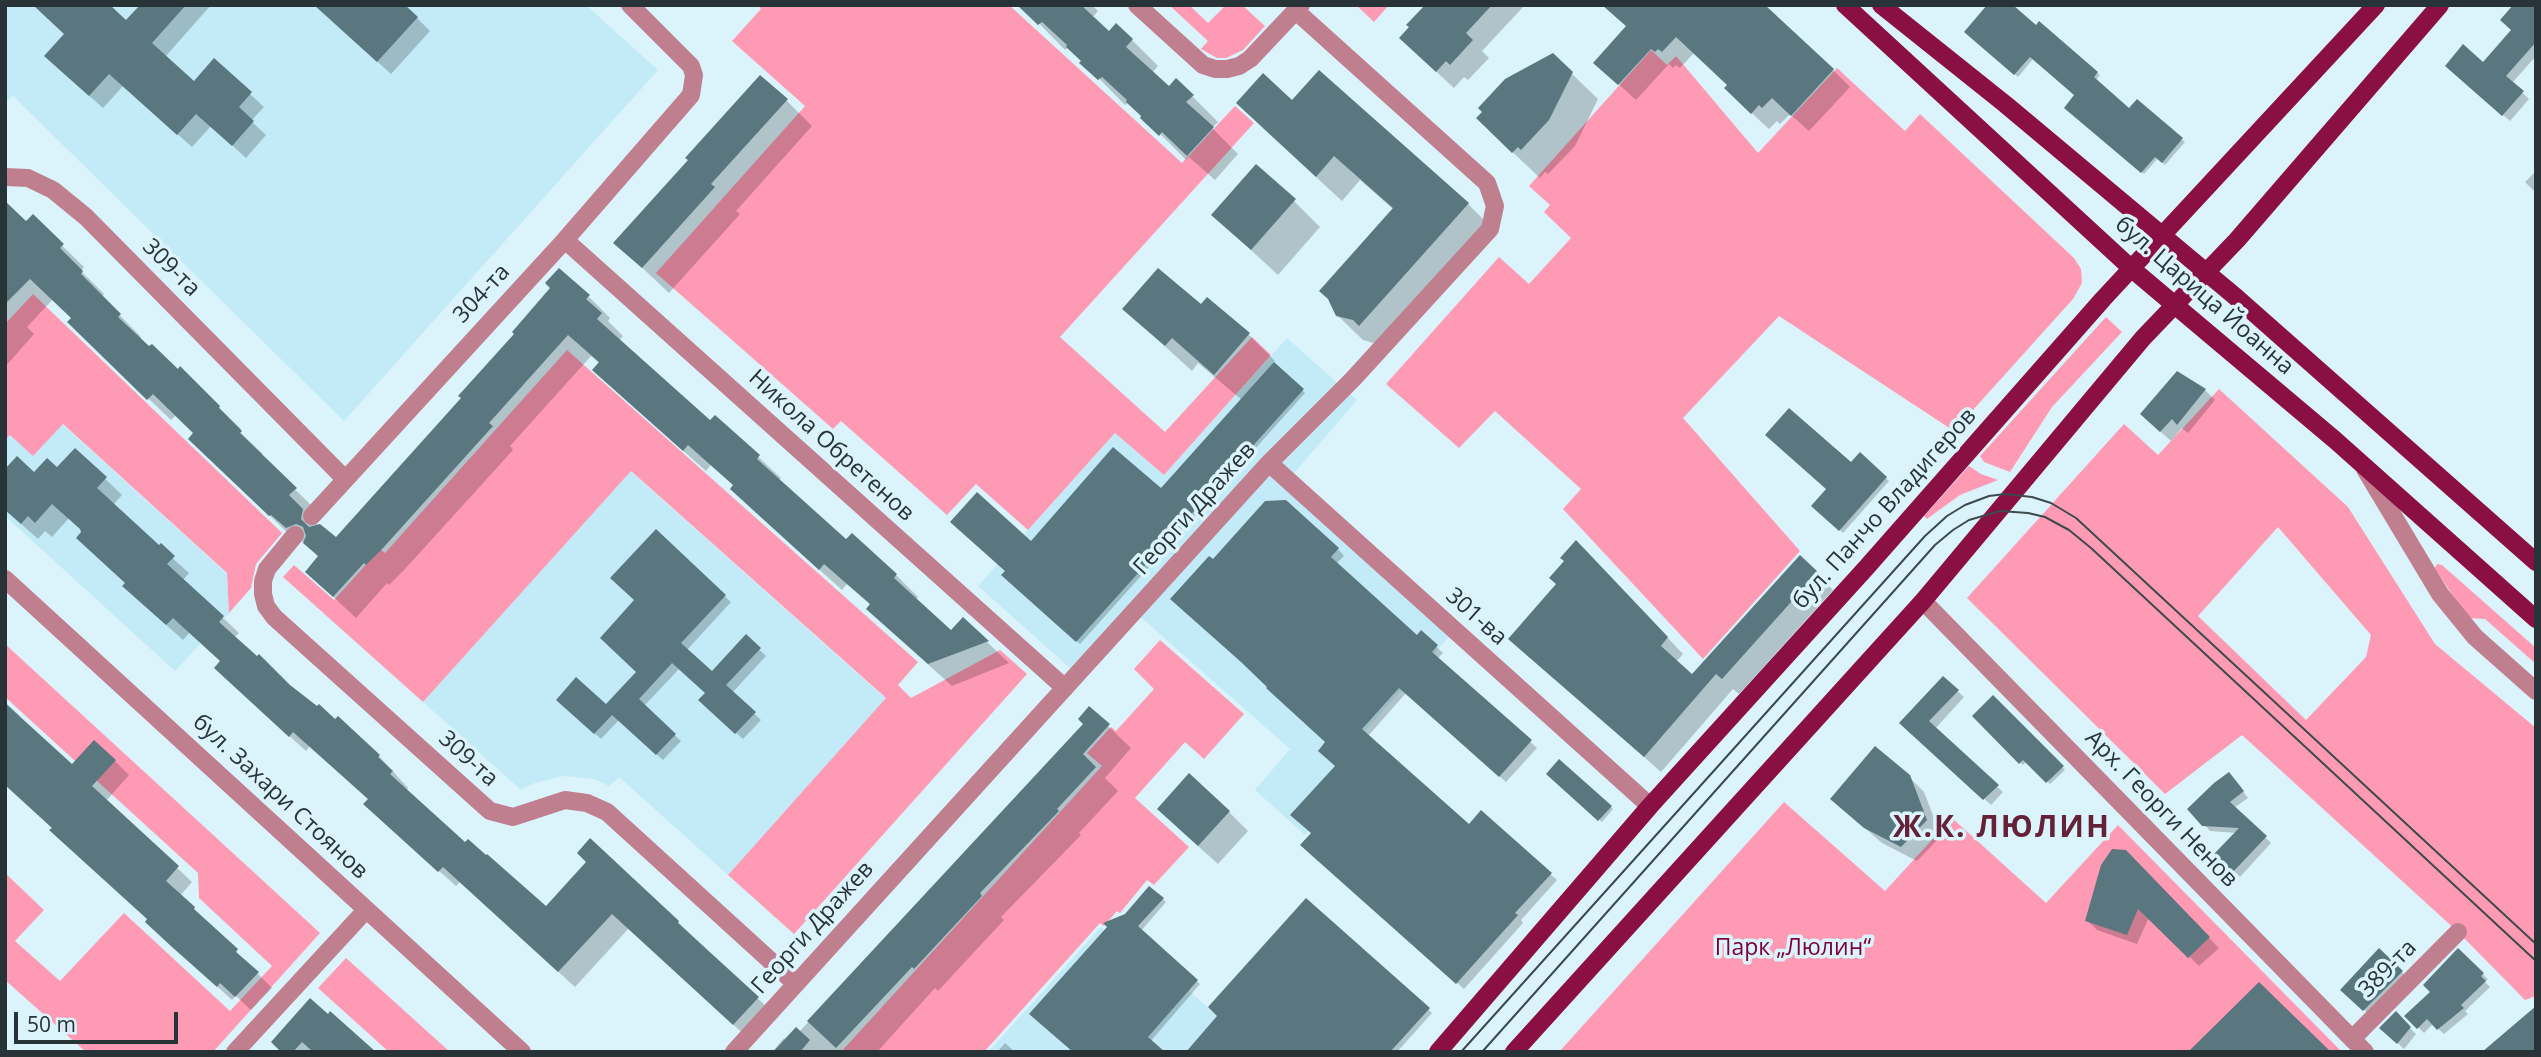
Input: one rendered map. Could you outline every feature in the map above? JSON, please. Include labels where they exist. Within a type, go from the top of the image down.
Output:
[{"type":"main road","name":"бул. Царица Йоанна","points":[[1845,5],[2132,269],[2361,463],[2536,619]]},
{"type":"main road","name":"бул. Царица Йоанна","points":[[1881,5],[2206,271],[2536,562]]},
{"type":"main road","name":"бул. Панчо Владигеров","points":[[1438,1052],[1650,806],[2132,269],[2376,5]]},
{"type":"main road","points":[[1514,1052],[1923,601],[2174,304],[2237,240],[2440,5]]},
{"type":"street","name":"304-та","points":[[312,516],[565,240],[685,103],[694,85],[691,65],[630,5]]},
{"type":"street","points":[[1137,5],[1193,57],[1203,65],[1215,69],[1239,66],[1250,59],[1298,8]]},
{"type":"street","name":"Георги Дражев","points":[[734,1052],[1269,463],[1353,379],[1490,229],[1495,206],[1487,183],[1298,8]]},
{"type":"street","name":"309-та","points":[[5,177],[28,178],[53,190],[86,217],[345,479]]},
{"type":"street","name":"Никола Обретенов","points":[[565,240],[1065,688]]},
{"type":"street","name":"301-ва","points":[[1269,463],[1650,806]]},
{"type":"street","points":[[2361,463],[2440,594],[2475,637],[2536,691]]},
{"type":"street","name":"309-та","points":[[295,535],[274,559],[262,581],[263,594],[274,617],[490,811],[513,817],[565,800],[587,803],[607,813],[796,984]]},
{"type":"street","name":"бул. Захари Стоянов","points":[[5,579],[522,1052]]},
{"type":"street","name":"Арх. Георги Ненов","points":[[1923,601],[2358,1045]]},
{"type":"street","points":[[235,1052],[366,910]]},
{"type":"street","name":"389-та","points":[[2358,1045],[2458,932]]},
{"type":"shaded area","points":[[5,5],[586,5],[658,70],[344,421],[13,96],[5,103]]},
{"type":"shaded area","points":[[1287,338],[1357,400],[1288,480],[1455,630],[1348,750],[1366,767],[1305,835],[1255,790],[1290,749],[1128,606],[1071,669],[978,586],[1115,433],[1164,475]]},
{"type":"shaded area","points":[[62,424],[227,574],[229,613],[175,671],[5,516],[5,440],[10,435]]},
{"type":"shaded area","points":[[630,471],[886,699],[728,875],[619,777],[609,786],[594,779],[563,776],[535,783],[521,790],[423,702]]},
{"type":"shaded area","points":[[1101,927],[1118,942],[1125,934],[1258,1052],[988,1052]]},
{"type":"green space","points":[[758,5],[1009,5],[1182,163],[1235,106],[1254,123],[1060,337],[1165,432],[1252,337],[1271,355],[1164,475],[1115,433],[1028,530],[976,484],[947,515],[841,421],[833,429],[656,273],[805,106],[732,41],[761,9]]},
{"type":"green space","points":[[1169,5],[1189,5],[1208,23],[1226,5],[1242,5],[1265,26],[1243,50],[1226,58],[1217,58],[1201,49],[1208,41]]},
{"type":"green space","points":[[1356,5],[1389,5],[1374,22]]},
{"type":"green space","points":[[1651,50],[1667,65],[1676,56],[1758,153],[1837,68],[1905,131],[1920,114],[2074,258],[2081,269],[2082,283],[2073,299],[1954,431],[1779,316],[1683,418],[1800,551],[1703,659],[1563,509],[1581,489],[1495,411],[1459,448],[1386,384],[1499,257],[1529,284],[1571,238],[1544,212],[1550,205],[1529,186]]},
{"type":"green space","points":[[33,294],[282,533],[256,564],[251,588],[229,613],[227,573],[63,424],[33,456],[10,435],[5,440],[5,324]]},
{"type":"green space","points":[[2106,317],[2122,332],[2052,407],[2010,472],[1984,462],[1980,456]]},
{"type":"green space","points":[[567,350],[918,662],[898,685],[911,698],[1000,650],[1027,674],[794,934],[728,875],[886,698],[631,471],[423,702],[283,577],[294,565],[334,600],[380,549],[385,553]]},
{"type":"green space","points":[[2219,389],[2348,507],[2435,644],[2536,728],[2536,996],[2525,1000],[2458,932],[2242,735],[2165,794],[1967,598],[2124,424],[2158,455]],"holes":[[[2278,527],[2371,635],[2366,657],[2306,720],[2198,616]]]},
{"type":"green space","points":[[1969,466],[1998,480],[1960,495],[1927,519],[1924,516]]},
{"type":"green space","points":[[2437,564],[2442,565],[2536,648],[2536,664],[2485,619],[2468,618],[2437,572]]},
{"type":"green space","points":[[1160,640],[1244,714],[1204,759],[1185,742],[1135,798],[1189,847],[1154,885],[1147,880],[1120,913],[1117,911],[1104,926],[1100,923],[984,1052],[841,1052],[1102,766],[1087,753],[1111,727],[1116,731],[1154,689],[1134,669]]},
{"type":"green space","points":[[5,644],[320,933],[213,1052],[86,1052],[5,980],[5,873],[44,910],[15,941],[60,981],[124,913],[230,1011],[272,966],[199,898],[198,873],[5,697]]},
{"type":"green space","name":"Парк „Люлин“","points":[[1784,802],[1885,891],[1952,818],[2046,903],[2118,825],[2342,1052],[1559,1052]]},
{"type":"green space","points":[[346,958],[450,1052],[389,1052],[318,988]]},
{"type":"building","points":[[33,5],[110,5],[126,20],[140,5],[186,5],[152,43],[194,81],[214,58],[252,92],[239,107],[254,121],[232,146],[196,114],[177,135],[109,74],[89,96],[44,56],[64,34]]},
{"type":"building","points":[[314,5],[405,5],[418,17],[377,62]]},
{"type":"building","points":[[1017,5],[1081,5],[1109,31],[1116,23],[1133,39],[1126,47],[1169,86],[1176,78],[1194,95],[1186,102],[1214,127],[1187,156],[1162,132],[1159,136],[1102,77],[1098,80],[1079,63],[1081,61],[1067,45],[1042,22],[1038,25]]},
{"type":"building","points":[[1425,5],[1492,5],[1466,33],[1473,40],[1450,65],[1446,61],[1436,72],[1399,38],[1409,27],[1406,25]]},
{"type":"building","points":[[1602,5],[1765,5],[1834,69],[1791,116],[1772,98],[1762,108],[1759,105],[1751,114],[1724,88],[1727,85],[1676,37],[1662,52],[1651,49],[1618,85],[1593,63],[1626,26]]},
{"type":"building","points":[[1987,5],[2013,5],[2036,25],[2039,21],[2098,72],[2094,77],[2129,108],[2137,99],[2183,138],[2162,163],[2155,157],[2141,173],[2064,108],[2074,95],[2030,57],[2014,75],[1964,32]]},
{"type":"building","points":[[2513,5],[2536,5],[2536,42],[2506,76],[2524,91],[2502,116],[2445,66],[2463,44],[2483,62],[2511,30],[2500,20]]},
{"type":"building","points":[[1553,53],[1573,72],[1549,120],[1521,150],[1518,147],[1512,153],[1476,118],[1482,112],[1478,108],[1505,79]]},
{"type":"building","points":[[1319,70],[1469,203],[1359,326],[1353,320],[1336,316],[1328,299],[1319,291],[1393,208],[1334,156],[1316,177],[1236,103],[1263,73],[1292,100]]},
{"type":"building","points":[[760,75],[788,99],[711,184],[715,187],[642,268],[613,243]]},
{"type":"building","points":[[1256,164],[1296,199],[1251,250],[1211,215]]},
{"type":"building","points":[[5,201],[26,221],[33,214],[64,244],[60,248],[83,271],[81,274],[121,314],[118,317],[178,369],[180,366],[220,406],[242,431],[240,433],[297,488],[289,495],[303,509],[301,519],[309,527],[320,524],[336,537],[461,398],[458,396],[514,334],[512,332],[550,288],[545,283],[559,268],[590,295],[586,299],[602,313],[597,319],[710,420],[715,415],[760,455],[757,459],[846,539],[852,533],[897,574],[894,578],[951,630],[963,617],[989,641],[928,664],[866,609],[870,604],[824,564],[819,570],[730,489],[733,485],[688,445],[683,451],[592,370],[599,362],[568,335],[489,423],[493,426],[383,548],[366,565],[364,563],[333,597],[305,572],[318,556],[303,543],[306,536],[303,527],[296,524],[286,528],[269,516],[188,439],[193,433],[153,394],[147,400],[67,322],[71,318],[30,279],[5,304]]},
{"type":"building","points":[[1158,268],[1201,304],[1207,297],[1250,333],[1214,375],[1172,338],[1165,346],[1122,309]]},
{"type":"building","points":[[1274,362],[1304,389],[1076,642],[1001,575],[1005,571],[950,522],[977,492],[1031,541],[1113,447],[1161,488]]},
{"type":"building","points":[[2177,371],[2206,389],[2177,425],[2172,419],[2160,432],[2140,414]]},
{"type":"building","points":[[1789,408],[1851,462],[1860,452],[1887,477],[1839,531],[1811,506],[1826,489],[1765,435]]},
{"type":"building","points":[[75,448],[107,477],[97,488],[159,545],[161,543],[175,556],[167,564],[224,616],[219,622],[257,656],[259,654],[290,685],[317,706],[319,704],[335,719],[338,716],[380,755],[378,757],[393,771],[390,774],[465,842],[468,839],[487,854],[546,906],[586,862],[577,853],[590,838],[759,997],[733,1025],[612,914],[558,972],[443,867],[438,872],[363,804],[368,799],[293,732],[289,737],[214,668],[220,661],[173,618],[166,625],[122,586],[125,583],[76,538],[81,532],[80,529],[52,504],[35,523],[28,516],[21,524],[5,510],[5,469],[17,456],[34,472],[47,458],[57,467]]},
{"type":"building","points":[[1286,500],[1339,548],[1331,557],[1417,635],[1421,630],[1438,645],[1432,652],[1532,740],[1499,777],[1399,688],[1362,729],[1469,824],[1481,810],[1552,873],[1456,984],[1300,845],[1311,833],[1290,815],[1335,766],[1318,751],[1325,742],[1170,599],[1209,556],[1213,559],[1265,501]]},
{"type":"building","points":[[656,529],[726,595],[681,643],[712,671],[746,634],[761,648],[726,685],[756,712],[735,734],[698,700],[705,693],[672,663],[639,699],[676,734],[656,755],[612,715],[594,734],[556,700],[576,677],[606,704],[636,672],[600,638],[634,600],[610,578]]},
{"type":"building","points":[[1576,540],[1668,637],[1661,646],[1692,674],[1800,555],[1818,572],[1722,679],[1716,674],[1644,757],[1508,639],[1556,584],[1549,578],[1564,561],[1560,558]]},
{"type":"building","points":[[1943,676],[1959,690],[1929,721],[1999,785],[1983,800],[1899,723]]},
{"type":"building","points":[[1993,695],[2064,766],[2046,783],[2023,760],[2019,764],[1972,716]]},
{"type":"building","points":[[5,703],[72,764],[94,740],[116,760],[92,786],[179,866],[166,881],[259,972],[235,997],[220,983],[217,987],[172,947],[145,922],[147,919],[49,830],[52,828],[5,785]]},
{"type":"building","points":[[1089,706],[1110,724],[1083,754],[1096,767],[1057,809],[1059,811],[980,893],[982,896],[836,1048],[807,1021],[1083,724],[1078,719]]},
{"type":"building","points":[[1875,746],[1910,775],[1927,820],[1901,847],[1864,828],[1830,799]]},
{"type":"building","points":[[1559,759],[1612,806],[1598,821],[1546,774]]},
{"type":"building","points":[[2229,772],[2244,791],[2230,802],[2267,836],[2233,872],[2214,854],[2239,828],[2202,826],[2187,809]]},
{"type":"building","points":[[1189,773],[1230,811],[1198,846],[1157,809]]},
{"type":"building","points":[[2112,849],[2126,850],[2210,937],[2188,958],[2138,909],[2127,935],[2085,921],[2101,865]]},
{"type":"building","points":[[1149,886],[1164,898],[1138,926],[1198,980],[1148,1037],[1165,1052],[1073,1052],[1029,1014],[1107,927],[1103,923],[1125,914]]},
{"type":"building","points":[[1306,898],[1430,1008],[1390,1052],[1186,1052],[1217,1016],[1208,1007]]},
{"type":"building","points":[[2379,948],[2403,971],[2363,1011],[2340,990]]},
{"type":"building","points":[[2458,948],[2484,973],[2481,976],[2486,981],[2461,1005],[2464,1008],[2437,1030],[2427,1019],[2417,1029],[2404,1016],[2430,992],[2423,985]]},
{"type":"building","points":[[2259,982],[2331,1052],[2188,1052]]},
{"type":"building","points":[[310,998],[328,1014],[330,1011],[376,1052],[313,1052],[302,1042],[293,1052],[281,1052],[271,1042]]},
{"type":"building","points":[[2536,1006],[2536,1052],[2482,1052]]},
{"type":"building","points":[[2396,1011],[2411,1027],[2397,1044],[2379,1028]]},
{"type":"building","points":[[796,1027],[810,1040],[800,1052],[773,1052]]},
{"type":"tram line","points":[[1461,1052],[1925,536],[1947,516],[1965,505],[1989,496],[2005,494],[2032,497],[2051,503],[2076,518],[2536,944]]},
{"type":"tram line","points":[[1482,1052],[1935,545],[1969,520],[2000,511],[2045,517],[2069,530],[2091,548],[2536,961]]},
{"type":"district","name":"Ж.К. ЛЮЛИН","points":[[2002,828]]}]
